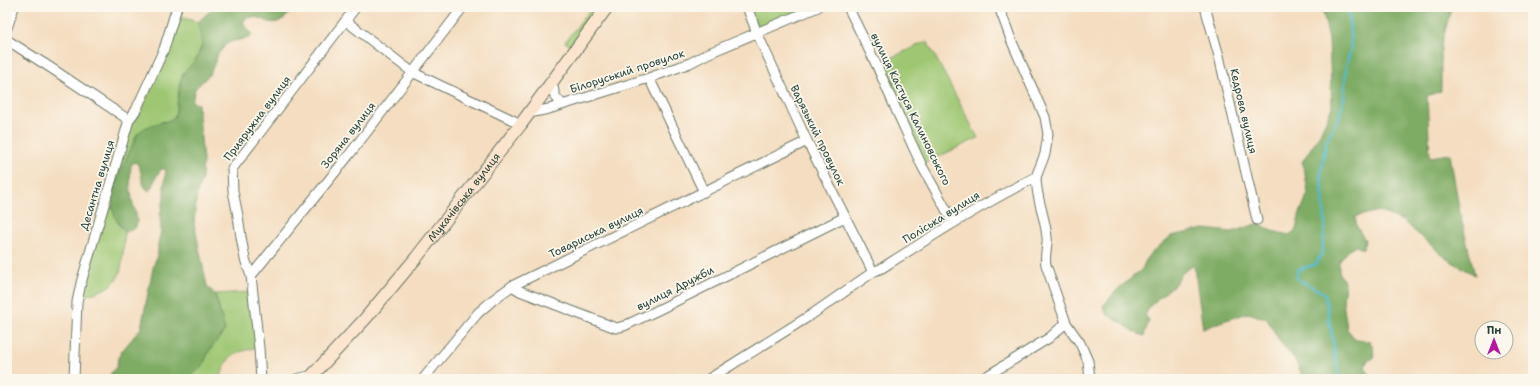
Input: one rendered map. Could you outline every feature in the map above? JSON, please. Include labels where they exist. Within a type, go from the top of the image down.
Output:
[{"type":"street","name":"Десантна вулиця","points":[[74,379],[77,302],[81,283],[129,120],[136,110],[164,49],[177,7]]},
{"type":"street","name":"Прияружна вулиця","points":[[261,379],[252,276],[245,259],[233,192],[232,169],[356,7]]},
{"type":"street","name":"Зоряна вулиця","points":[[252,276],[349,155],[463,7]]},
{"type":"street","name":"Мукачівська вулиця","points":[[311,377],[366,319],[416,258],[529,113],[608,7]]},
{"type":"street","name":"Варязький провулок","points":[[747,7],[757,33],[807,141],[873,272]]},
{"type":"street","name":"Білоруський провулок","points":[[529,113],[649,78],[690,63],[818,7]]},
{"type":"street","name":"вулиця Кастуся Калиновського","points":[[848,7],[877,66],[922,166],[953,222]]},
{"type":"street","points":[[999,7],[1012,42],[1045,117],[1048,134],[1044,154],[1036,177],[1038,199],[1047,237],[1045,257],[1046,265],[1066,323],[1080,343],[1088,361],[1090,379]]},
{"type":"street","name":"Кедрова вулиця","points":[[1205,7],[1220,56],[1257,220]]},
{"type":"street","points":[[7,28],[10,12]]},
{"type":"street","points":[[346,21],[412,72],[520,124]]},
{"type":"street","points":[[7,40],[129,120]]},
{"type":"street","points":[[649,78],[704,192]]},
{"type":"street","points":[[552,82],[555,96],[562,104]]},
{"type":"street","name":"Товариська вулиця","points":[[423,379],[478,313],[512,286],[807,141]]},
{"type":"street","name":"Поліська вулиця","points":[[709,379],[811,314],[873,272],[882,268],[953,222],[1011,189],[1036,177]]},
{"type":"street","name":"вулиця Дружби","points":[[512,286],[520,292],[616,328],[650,314],[845,217]]},
{"type":"street","points":[[982,379],[1049,338],[1066,323]]},
{"type":"street","points":[[296,379],[311,377]]},
{"type":"green space","points":[[214,7],[287,7],[289,14],[277,22],[252,17],[246,18],[243,23],[252,34],[249,38],[226,44],[218,54],[210,74],[195,89],[192,102],[198,104],[203,161],[202,178],[197,194],[194,223],[207,286],[215,294],[225,330],[209,351],[202,367],[184,379],[110,379],[111,373],[117,366],[118,358],[122,351],[141,328],[153,268],[158,252],[161,231],[160,215],[164,199],[166,169],[162,169],[159,172],[149,191],[142,181],[138,165],[135,162],[131,165],[131,196],[137,219],[136,227],[129,231],[125,231],[113,212],[113,191],[120,171],[136,137],[140,132],[146,127],[172,119],[175,116],[181,79],[184,72],[196,60],[202,45],[198,22]]},
{"type":"green space","points":[[592,7],[602,7],[592,21],[587,19],[585,22],[586,25],[573,47],[565,42]]},
{"type":"green space","points":[[749,7],[794,7],[796,13],[761,28],[757,26]]},
{"type":"green space","points":[[1322,7],[1449,7],[1451,10],[1441,45],[1441,91],[1427,96],[1430,157],[1450,154],[1460,214],[1475,275],[1447,259],[1403,221],[1379,211],[1355,217],[1357,227],[1365,240],[1363,249],[1356,246],[1349,250],[1339,262],[1339,272],[1345,284],[1343,301],[1347,329],[1356,340],[1369,341],[1373,346],[1374,358],[1367,361],[1365,368],[1373,379],[1304,379],[1294,358],[1280,342],[1267,319],[1248,313],[1203,329],[1194,265],[1181,274],[1176,283],[1151,305],[1145,315],[1149,320],[1144,336],[1132,331],[1122,323],[1106,314],[1103,306],[1117,290],[1142,269],[1148,256],[1171,236],[1204,229],[1232,232],[1259,223],[1272,231],[1289,235],[1296,230],[1299,216],[1308,193],[1302,162],[1320,134],[1332,107],[1329,40]]},
{"type":"green space","points":[[177,16],[198,22],[202,45],[196,60],[184,72],[181,79],[175,116],[169,121],[160,122],[137,134],[112,193],[115,176],[130,124],[140,113],[150,91]]},
{"type":"green space","points":[[927,41],[978,138],[923,164],[878,64]]},
{"type":"green space","points":[[112,206],[119,225],[125,231],[123,258],[119,276],[107,288],[80,297],[103,216]]},
{"type":"green space","points":[[251,292],[258,347],[237,353],[229,359],[220,379],[186,379],[202,367],[209,351],[225,330],[215,294]]},
{"type":"waterway","points":[[1339,379],[1325,294],[1296,278],[1298,270],[1316,264],[1322,253],[1325,223],[1321,171],[1326,142],[1339,117],[1344,98],[1346,67],[1351,48],[1349,14],[1347,7]]}]
